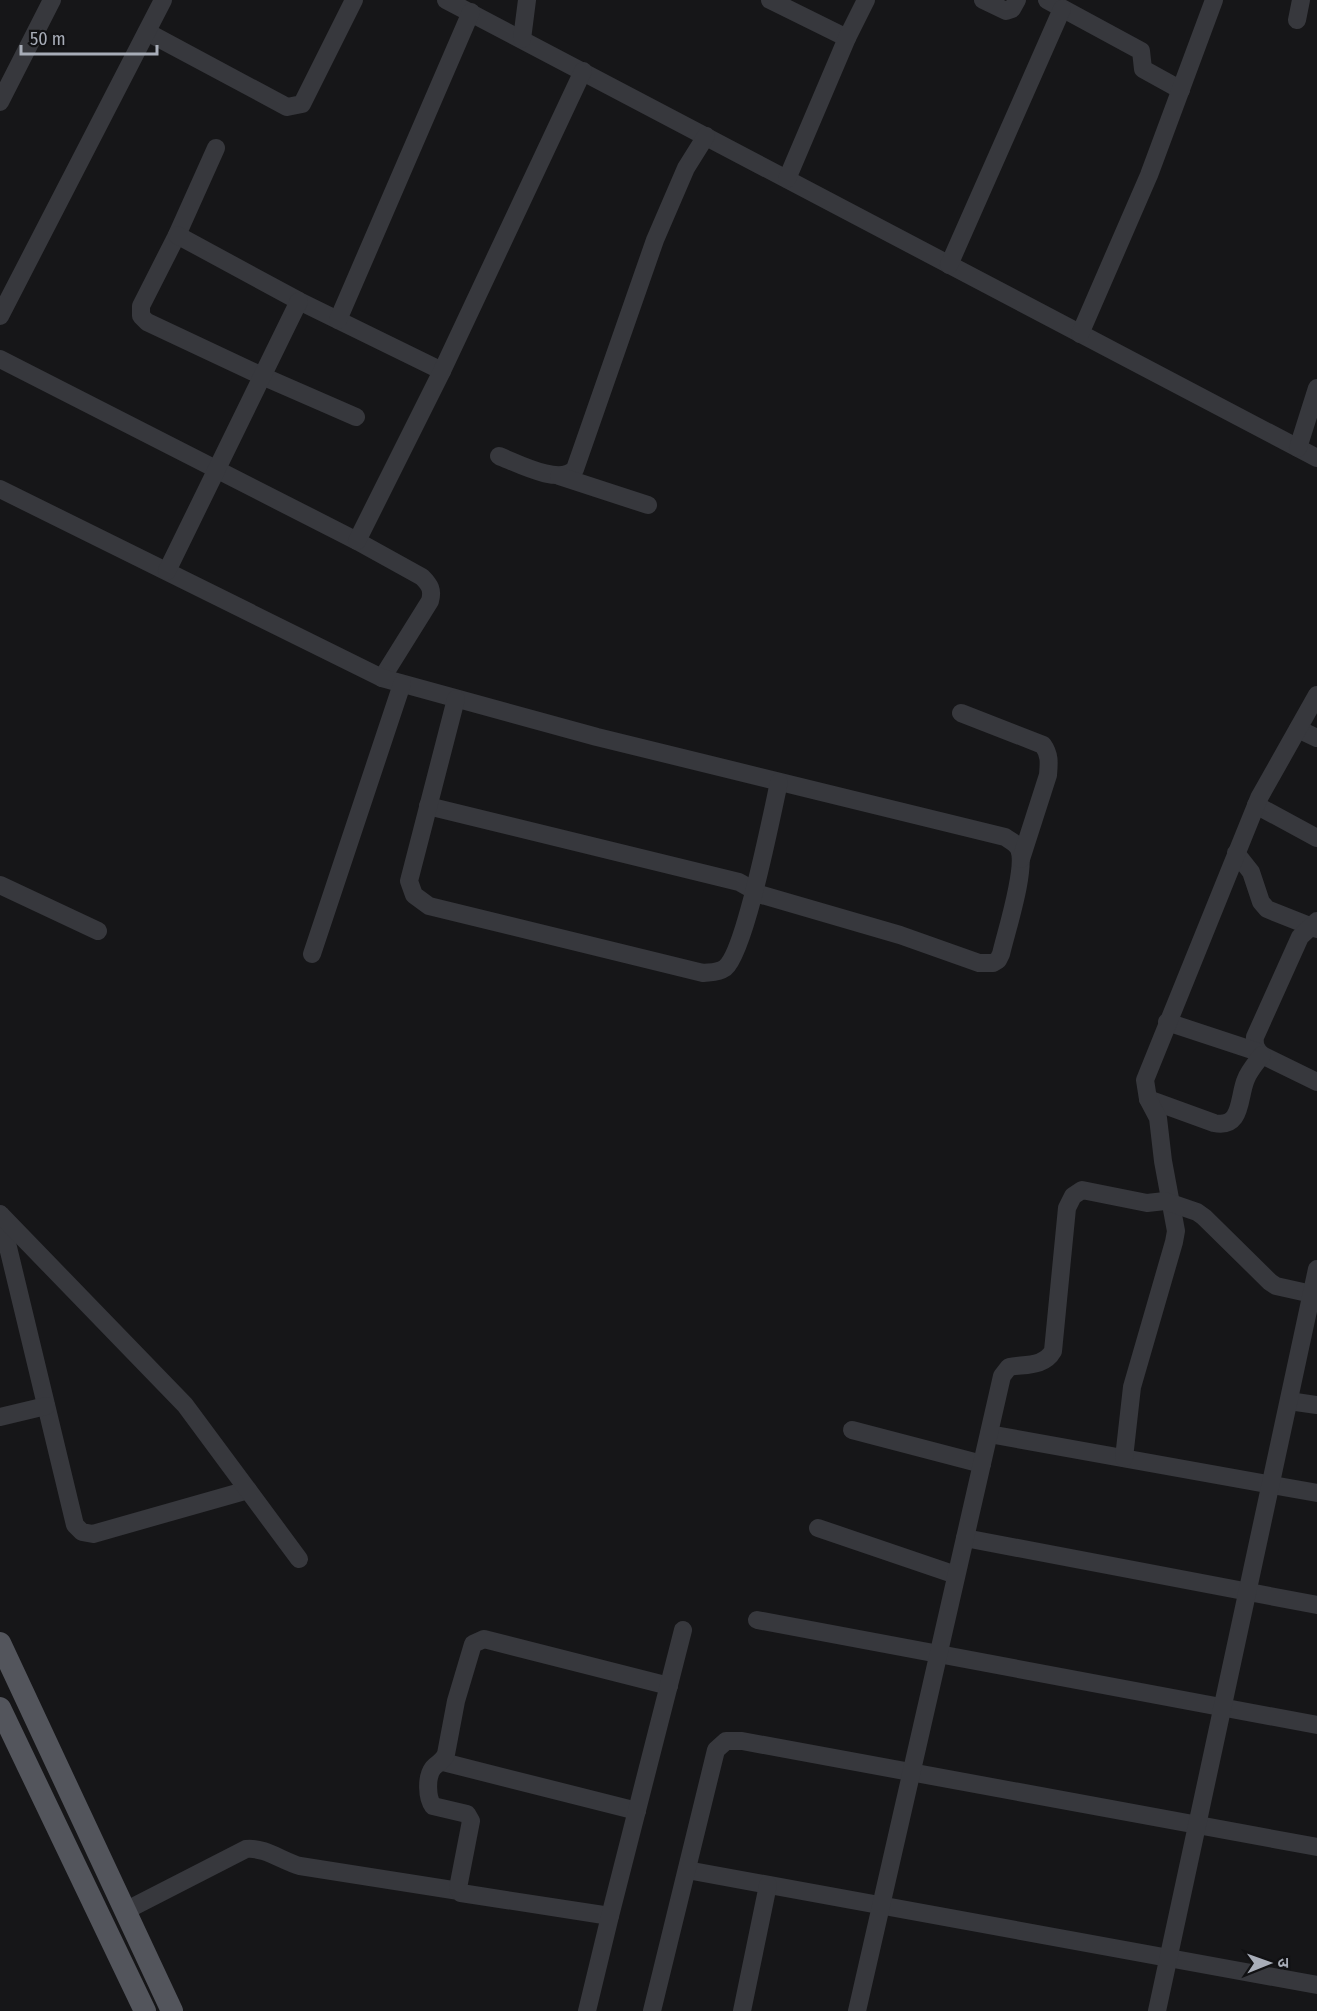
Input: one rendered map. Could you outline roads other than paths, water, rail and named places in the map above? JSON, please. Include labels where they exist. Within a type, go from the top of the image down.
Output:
[{"type":"main road","points":[[0,1643],[172,2011]]},
{"type":"main road","points":[[0,1708],[145,2011]]},
{"type":"street","points":[[2,92],[51,0]]},
{"type":"street","points":[[0,316],[163,0]]},
{"type":"street","points":[[147,32],[287,107],[294,107],[302,104],[354,0]]},
{"type":"street","points":[[446,0],[1317,458]]},
{"type":"street","points":[[522,39],[526,0]]},
{"type":"street","points":[[770,0],[847,38]]},
{"type":"street","points":[[787,179],[847,38],[866,0]]},
{"type":"street","points":[[983,0],[1006,10],[1012,9],[1017,0]]},
{"type":"street","points":[[1080,334],[1149,175],[1214,0]]},
{"type":"street","points":[[1297,20],[1301,0]]},
{"type":"street","points":[[949,265],[1054,4],[1141,51],[1143,69],[1181,90]]},
{"type":"street","points":[[338,320],[471,12]]},
{"type":"street","points":[[357,541],[442,371],[583,71]]},
{"type":"street","points":[[559,476],[571,474],[579,461],[655,240],[686,168],[706,136]]},
{"type":"street","points":[[216,148],[177,235],[141,306],[141,316],[147,322],[356,417]]},
{"type":"street","points":[[177,235],[299,301],[442,371]]},
{"type":"street","points":[[167,571],[299,301]]},
{"type":"street","points":[[0,359],[357,541],[422,577],[429,584],[432,593],[426,609],[382,678]]},
{"type":"street","points":[[1298,448],[1317,388]]},
{"type":"street","points":[[499,456],[648,505]]},
{"type":"street","points":[[0,489],[382,678],[597,737],[1005,837],[1016,845],[1021,859]]},
{"type":"street","points":[[312,954],[402,684]]},
{"type":"street","points":[[1124,1458],[1132,1388],[1174,1242],[1175,1222],[1163,1161],[1158,1118],[1148,1099],[1145,1080],[1256,805],[1317,695]]},
{"type":"street","points":[[456,699],[409,881],[414,895],[429,906],[703,973],[716,972],[726,967],[735,955],[754,890],[779,782]]},
{"type":"street","points":[[428,806],[739,882],[774,899],[900,935],[979,963],[987,963],[998,960],[1001,954],[1021,868],[1021,859],[1048,775],[1050,761],[1042,745],[961,713]]},
{"type":"street","points":[[1298,729],[1317,738]]},
{"type":"street","points":[[1256,805],[1317,838]]},
{"type":"street","points":[[1236,853],[1251,872],[1261,902],[1267,909],[1315,926]]},
{"type":"street","points":[[0,885],[98,931]]},
{"type":"street","points":[[1260,1054],[1255,1048],[1255,1037],[1300,938],[1315,926]]},
{"type":"street","points":[[1167,1022],[1260,1054],[1317,1082]]},
{"type":"street","points":[[1148,1099],[1222,1125],[1237,1114],[1246,1078],[1260,1054]]},
{"type":"street","points":[[857,2011],[1002,1376],[1009,1367],[1041,1363],[1050,1357],[1053,1351],[1067,1208],[1073,1197],[1082,1190],[1147,1203],[1165,1201],[1172,1203],[1204,1217],[1276,1286],[1312,1294]]},
{"type":"street","points":[[0,1214],[75,1525],[82,1532],[93,1534],[248,1490]]},
{"type":"street","points":[[0,1214],[176,1395],[299,1558]]},
{"type":"street","points":[[1157,2011],[1317,1269]]},
{"type":"street","points":[[1288,1401],[1317,1405]]},
{"type":"street","points":[[0,1417],[46,1406]]},
{"type":"street","points":[[852,1430],[982,1464]]},
{"type":"street","points":[[989,1434],[1317,1493]]},
{"type":"street","points":[[818,1528],[956,1575]]},
{"type":"street","points":[[965,1538],[1317,1605]]},
{"type":"street","points":[[757,1620],[1317,1725]]},
{"type":"street","points":[[587,2011],[683,1630]]},
{"type":"street","points":[[459,1891],[471,1821],[467,1814],[433,1806],[429,1786],[432,1772],[443,1762],[446,1754],[456,1701],[473,1644],[480,1640],[669,1686]]},
{"type":"street","points":[[652,2011],[716,1750],[726,1742],[742,1742],[1317,1847]]},
{"type":"street","points":[[443,1762],[637,1811]]},
{"type":"street","points":[[125,1911],[246,1850],[260,1849],[300,1866],[610,1916]]},
{"type":"street","points":[[687,1870],[1317,1985]]},
{"type":"street","points":[[742,2011],[768,1885]]}]
